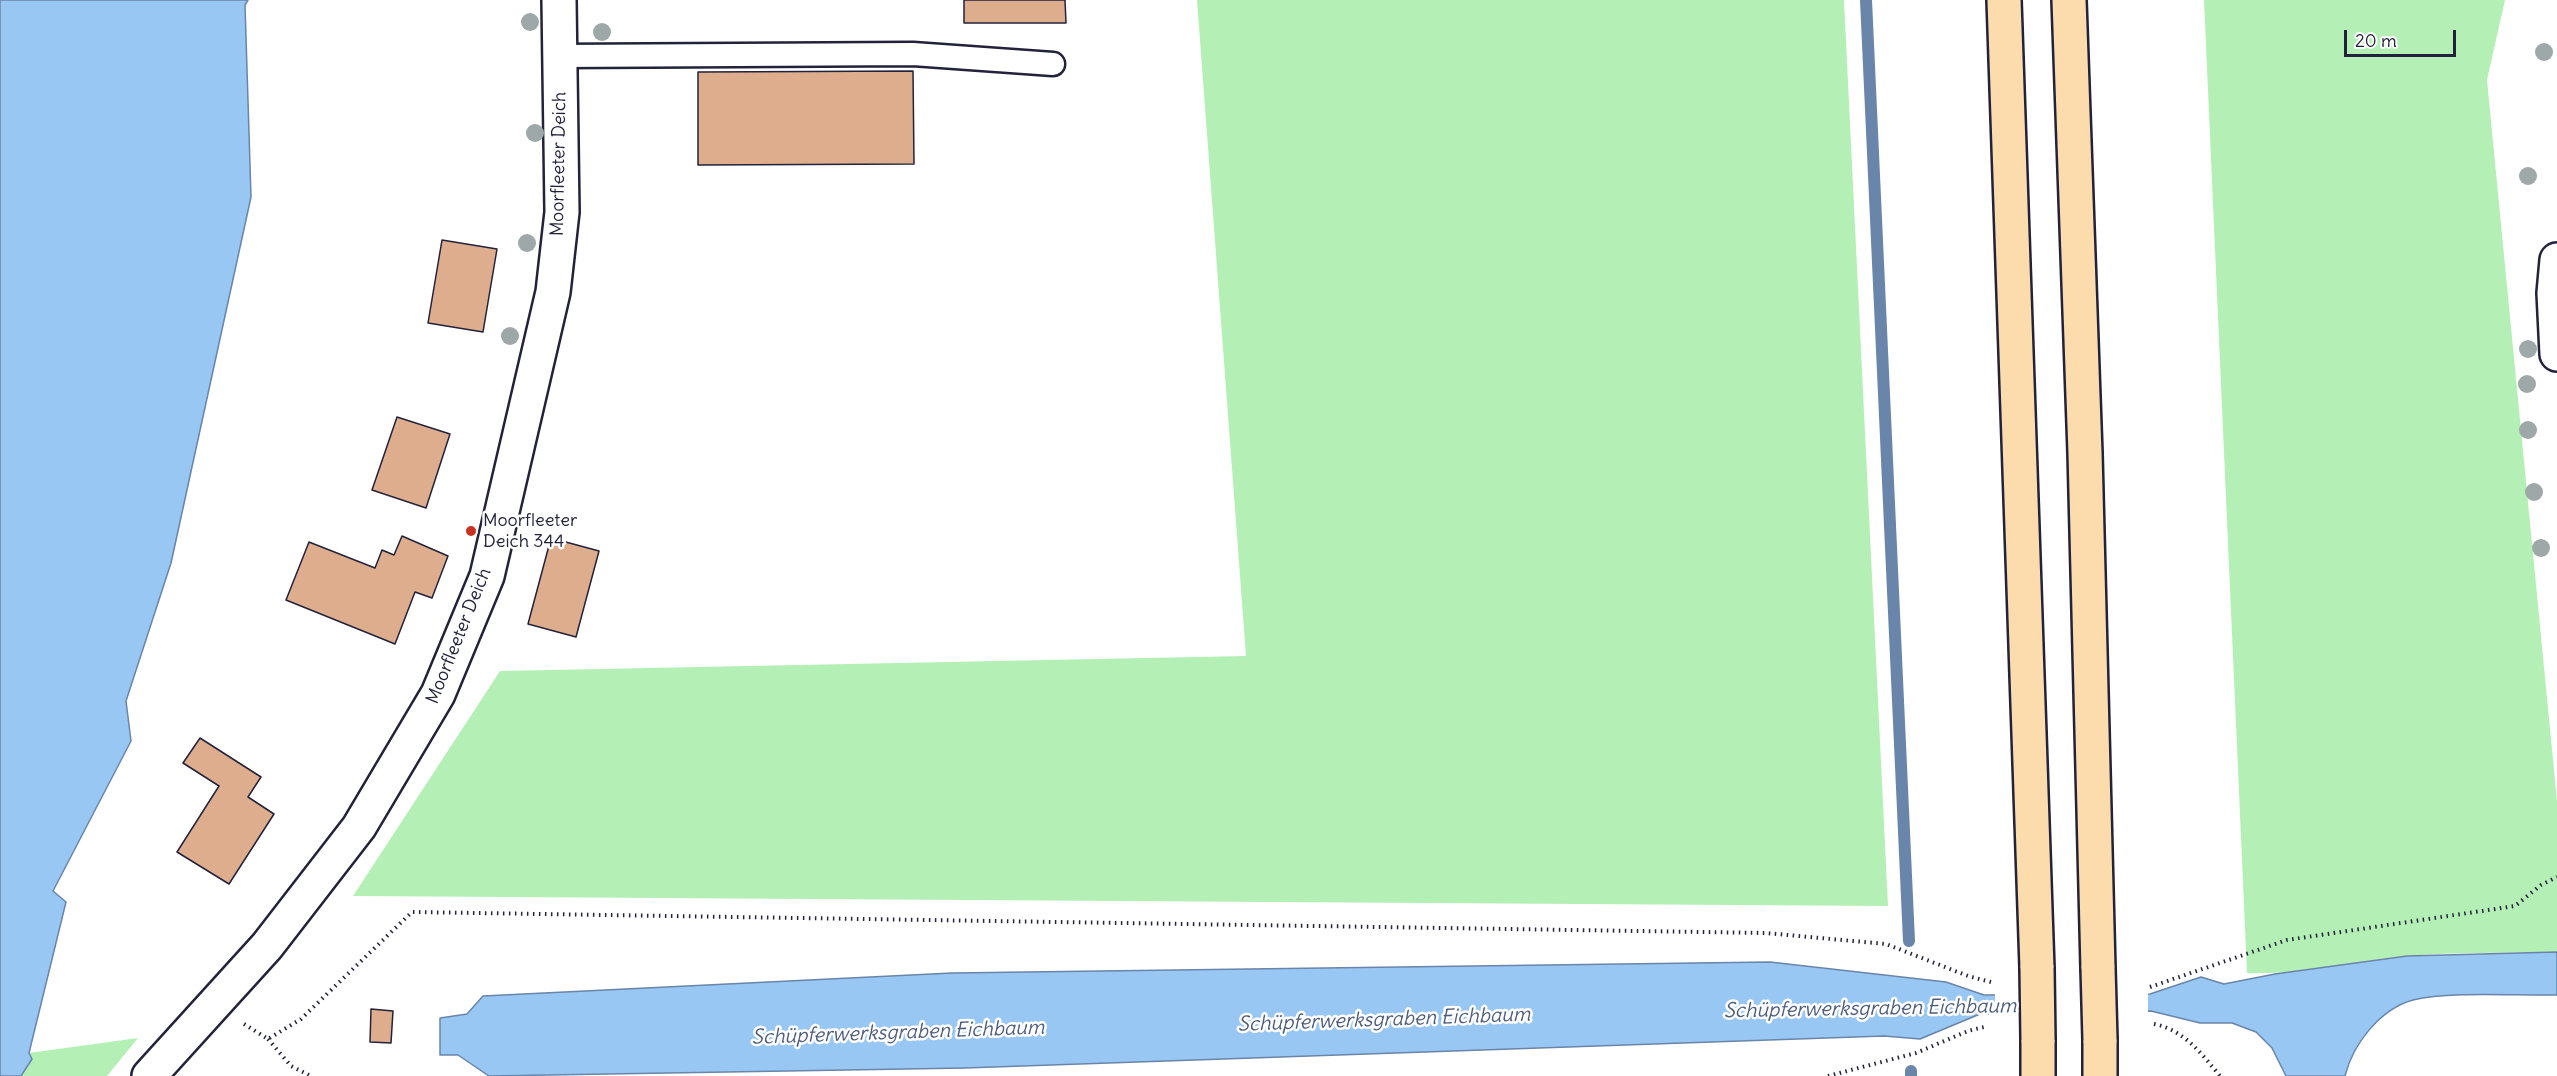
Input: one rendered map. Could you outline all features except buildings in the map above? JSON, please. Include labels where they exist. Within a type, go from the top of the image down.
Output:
[{"type":"highway","points":[[2004,0],[2037,968],[2038,1076]]},
{"type":"highway","points":[[2069,0],[2085,453],[2100,1076]]},
{"type":"street","name":"Moorfleeter Deich","points":[[149,1076],[267,946],[358,827],[438,694],[487,576],[553,292],[562,212],[559,0]]},
{"type":"street","points":[[2557,260],[2554,293],[2557,354]]},
{"type":"lane","points":[[560,56],[913,54],[1053,64]]},
{"type":"path","points":[[2150,987],[2287,940],[2516,906],[2541,885],[2557,877]]},
{"type":"path","points":[[268,1039],[301,1019],[412,912],[1766,933],[1886,944],[1968,976],[1991,982]]},
{"type":"path","points":[[214,1006],[268,1039],[291,1066],[310,1076]]},
{"type":"path","points":[[2154,1024],[2166,1027],[2190,1042],[2220,1076]]},
{"type":"path","points":[[1828,1076],[1916,1053],[1968,1031],[1988,1026]]},
{"type":"green space","points":[[1197,0],[1844,0],[1888,906],[353,896],[500,671],[1246,656]]},
{"type":"green space","points":[[2204,0],[2505,0],[2487,80],[2557,801],[2557,952],[2425,955],[2287,972],[2247,973]]},
{"type":"green space","points":[[138,1038],[107,1076],[21,1076],[32,1059],[29,1053]]},
{"type":"water","points":[[0,0],[248,0],[245,5],[251,197],[171,563],[126,701],[131,741],[53,891],[66,902],[29,1053],[32,1059],[21,1076],[0,1076]]},
{"type":"water","name":"Schüpferwerksgraben Eichbaum","points":[[2557,952],[2557,995],[2445,996],[2413,1000],[2390,1011],[2370,1029],[2354,1052],[2345,1076],[2286,1076],[2272,1048],[2256,1032],[2232,1023],[2200,1023],[2151,1011],[1980,1014],[1920,1039],[1884,1036],[965,1068],[489,1076],[458,1055],[440,1055],[440,1018],[467,1014],[483,996],[952,973],[1770,962],[1946,982],[1984,995],[2150,994],[2201,977],[2224,984],[2275,974],[2407,956]]},
{"type":"pier","points":[[2148,991],[2148,1014],[1995,1017],[1995,993]]},
{"type":"waterway","points":[[1866,0],[1909,941]]},
{"type":"waterway","points":[[1911,1071],[1911,1076]]},
{"type":"place","name":"Moorfleeter Deich 344","points":[[471,531]]}]
